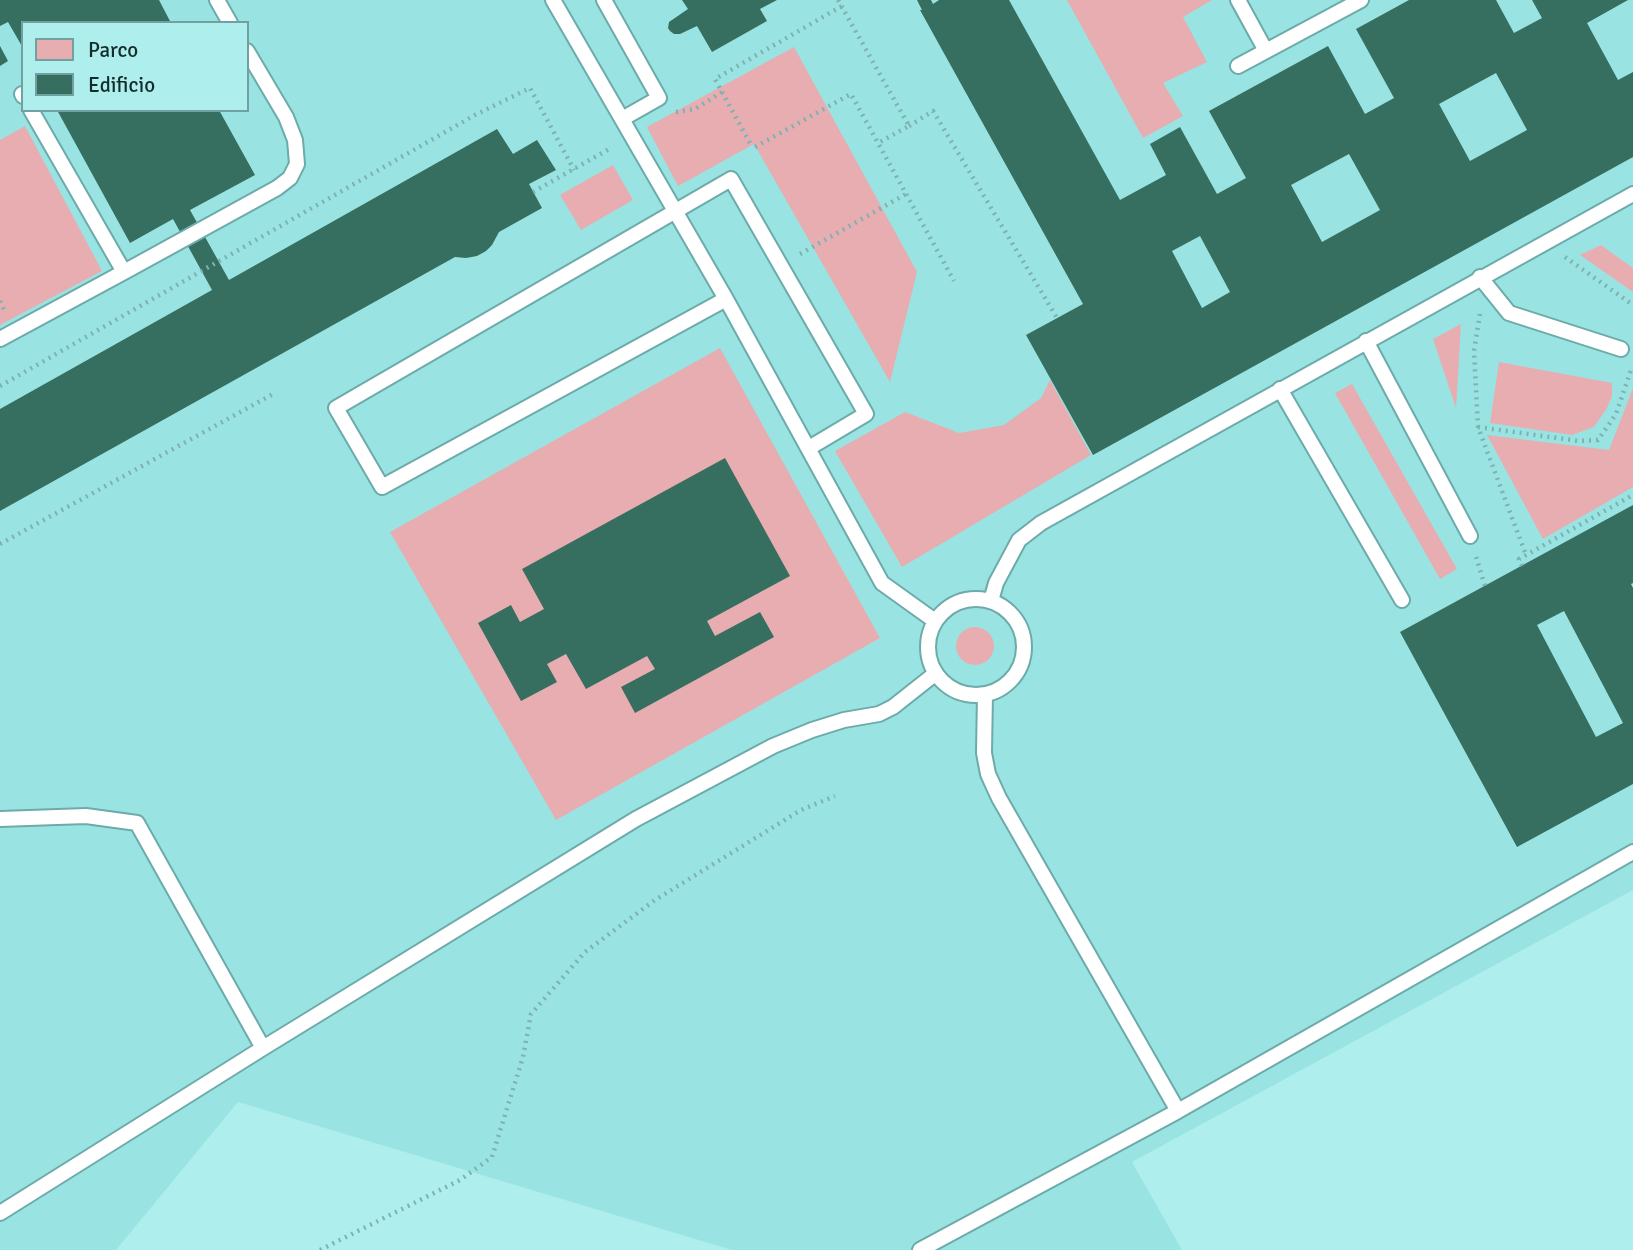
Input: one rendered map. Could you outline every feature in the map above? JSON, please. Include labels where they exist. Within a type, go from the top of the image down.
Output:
[{"type":"lane","points":[[217,0],[229,21]]},
{"type":"lane","points":[[554,0],[726,299],[881,583],[935,621]]},
{"type":"lane","points":[[604,0],[659,98],[622,119]]},
{"type":"lane","points":[[1238,0],[1266,51]]},
{"type":"lane","points":[[1238,66],[1361,0]]},
{"type":"lane","points":[[0,340],[277,188],[290,178],[297,164],[295,140],[286,117],[248,53]]},
{"type":"lane","points":[[32,112],[124,272]]},
{"type":"lane","points":[[726,299],[382,487],[336,408],[731,179],[866,414],[809,448]]},
{"type":"lane","points":[[991,601],[996,583],[1019,540],[1041,523],[1633,194]]},
{"type":"lane","points":[[1480,277],[1509,313],[1621,349]]},
{"type":"lane","points":[[1366,341],[1470,536]]},
{"type":"lane","points":[[1280,389],[1402,600]]},
{"type":"lane","points":[[975,598],[991,601],[1005,608],[1017,620],[1023,634],[1025,650],[1013,679],[1000,689],[969,695],[954,690],[941,680],[932,667],[927,651],[929,635],[935,621],[946,608],[975,598]]},
{"type":"lane","points":[[0,1213],[262,1048],[636,819],[773,746],[844,720],[879,714],[899,703],[936,673]]},
{"type":"lane","points":[[985,694],[984,753],[988,774],[999,798],[1178,1111]]},
{"type":"lane","points":[[0,819],[86,816],[137,824],[262,1048]]},
{"type":"lane","points":[[920,1250],[1178,1111],[1633,852]]},
{"type":"path","points":[[838,0],[909,126]]},
{"type":"path","points":[[842,6],[715,79],[753,146],[851,94],[954,281]]},
{"type":"path","points":[[0,386],[475,115],[530,88],[574,170]]},
{"type":"path","points":[[675,113],[695,109],[722,92]]},
{"type":"path","points":[[878,143],[933,111],[1058,318]]},
{"type":"path","points":[[533,192],[611,148]]},
{"type":"path","points":[[780,265],[906,194]]},
{"type":"path","points":[[1558,253],[1633,304]]},
{"type":"path","points":[[1482,302],[1474,351],[1478,427],[1526,555]]},
{"type":"path","points":[[1478,427],[1579,441],[1598,440],[1616,414],[1633,365]]},
{"type":"path","points":[[0,544],[275,393]]},
{"type":"path","points":[[1522,566],[1519,559],[1633,495]]},
{"type":"path","points":[[1470,536],[1485,586]]},
{"type":"path","points":[[320,1250],[460,1180],[492,1157],[523,1058],[531,1014],[585,952],[655,900],[801,810],[835,796]]},
{"type":"shaded area","points":[[0,0],[1633,0],[1633,890],[1132,1162],[1182,1250],[732,1250],[238,1102],[116,1250],[0,1250]]},
{"type":"green space","points":[[1067,0],[1212,0],[1183,17],[1207,62],[1163,83],[1183,116],[1143,138]]},
{"type":"green space","points":[[794,47],[917,272],[890,382],[754,144],[678,186],[647,127]]},
{"type":"green space","points":[[25,126],[102,271],[0,325],[0,140]]},
{"type":"green space","points":[[613,165],[633,200],[581,230],[560,195]]},
{"type":"green space","points":[[1601,245],[1633,268],[1633,292],[1580,255]]},
{"type":"green space","points":[[1461,324],[1456,408],[1433,339]]},
{"type":"green space","points":[[720,348],[880,638],[556,820],[390,532]]},
{"type":"green space","points":[[1499,362],[1612,383],[1612,396],[1594,427],[1572,435],[1490,423]]},
{"type":"green space","points":[[1050,380],[1091,455],[902,567],[835,451],[905,412],[959,433],[1004,425],[1041,398]]},
{"type":"green space","points":[[1352,384],[1457,569],[1440,579],[1335,393]]},
{"type":"green space","points":[[1633,388],[1633,487],[1543,539],[1487,435],[1609,450]]},
{"type":"green space","points":[[975,627],[988,633],[994,646],[988,659],[975,665],[962,659],[956,646],[962,633]]},
{"type":"building","points":[[0,0],[159,0],[170,21],[21,21],[21,45],[8,22],[0,26]]},
{"type":"building","points":[[682,0],[777,0],[760,9],[767,21],[712,52],[697,26],[680,34],[674,34],[668,28],[669,22],[688,9]]},
{"type":"building","points":[[917,0],[931,0],[933,4],[939,0],[1009,0],[1120,200],[1166,175],[1150,144],[1180,127],[1217,194],[1246,178],[1209,111],[1328,46],[1365,114],[1394,98],[1356,29],[1409,0],[1496,0],[1514,33],[1542,18],[1532,0],[1628,0],[1587,23],[1618,80],[1633,72],[1633,157],[1093,455],[1026,335],[1083,304]],"holes":[[[1496,73],[1527,130],[1470,161],[1439,104]],[[1349,154],[1380,210],[1322,242],[1291,185]],[[1200,236],[1230,292],[1202,308],[1172,251]]]},
{"type":"building","points":[[0,46],[8,61],[0,66]]},
{"type":"building","points":[[58,112],[220,112],[255,175],[190,210],[229,280],[497,129],[513,154],[537,140],[556,170],[529,184],[542,208],[499,232],[486,251],[477,256],[455,257],[0,511],[0,409],[212,290],[173,219],[130,243]]},
{"type":"building","points":[[725,458],[790,576],[707,621],[715,636],[760,612],[774,637],[635,713],[621,687],[655,669],[647,656],[586,689],[566,654],[547,664],[557,682],[521,701],[478,623],[511,605],[520,622],[544,609],[522,569]]},
{"type":"building","points":[[1633,505],[1633,784],[1517,847],[1400,632]],"holes":[[[1564,611],[1623,723],[1596,737],[1537,625]]]}]
